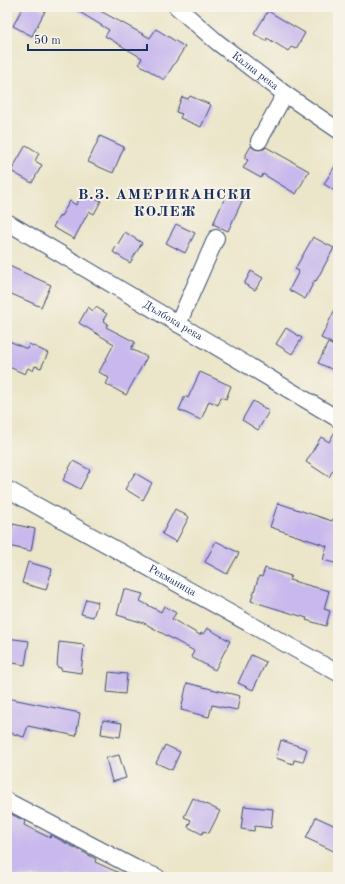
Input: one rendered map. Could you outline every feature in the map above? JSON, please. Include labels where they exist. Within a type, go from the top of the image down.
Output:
[{"type":"street","name":"Кална река","points":[[177,7],[217,42],[285,94],[338,130]]},
{"type":"street","points":[[259,141],[285,94]]},
{"type":"street","name":"Дълбока река","points":[[7,222],[338,419]]},
{"type":"street","points":[[178,324],[216,238]]},
{"type":"street","name":"Рекманица","points":[[7,489],[338,673]]},
{"type":"street","points":[[7,801],[135,868],[157,877]]},
{"type":"building","points":[[23,7],[38,7],[45,11],[32,36],[13,26]]},
{"type":"building","points":[[73,7],[93,7],[150,38],[156,29],[185,47],[164,80],[139,64],[142,58],[105,36],[109,30]]},
{"type":"building","points":[[268,11],[305,33],[296,49],[291,47],[288,51],[267,38],[266,41],[254,34]]},
{"type":"building","points":[[190,96],[211,105],[201,127],[180,118],[182,114],[176,112],[182,97],[188,99]]},
{"type":"building","points":[[100,136],[124,147],[113,173],[88,162]]},
{"type":"building","points":[[26,145],[39,153],[35,161],[42,165],[32,183],[11,171]]},
{"type":"building","points":[[251,146],[259,150],[266,147],[309,171],[296,194],[263,174],[261,178],[243,168],[248,160],[244,158]]},
{"type":"building","points":[[338,161],[338,193],[324,184]]},
{"type":"building","points":[[84,192],[101,201],[94,214],[89,211],[74,239],[53,227],[70,201],[76,205]]},
{"type":"building","points":[[227,193],[242,201],[228,231],[213,224]]},
{"type":"building","points":[[176,224],[195,233],[185,253],[166,243]]},
{"type":"building","points":[[125,232],[142,243],[130,263],[113,252]]},
{"type":"building","points":[[313,237],[334,248],[305,299],[289,290],[299,271],[295,269]]},
{"type":"building","points":[[7,265],[51,285],[41,307],[7,292]]},
{"type":"building","points":[[251,271],[263,278],[255,290],[244,284]]},
{"type":"building","points":[[338,303],[338,334],[333,344],[321,338]]},
{"type":"building","points":[[88,307],[93,311],[96,307],[107,314],[103,320],[108,324],[106,327],[135,342],[131,349],[147,357],[126,395],[106,384],[109,378],[99,372],[114,344],[79,323]]},
{"type":"building","points":[[286,328],[302,338],[292,354],[276,344]]},
{"type":"building","points":[[7,340],[27,349],[29,344],[48,353],[41,368],[35,366],[33,371],[28,368],[25,374],[7,366]]},
{"type":"building","points":[[328,343],[338,348],[338,372],[318,363]]},
{"type":"building","points":[[200,372],[231,386],[226,399],[221,397],[218,405],[209,401],[201,420],[179,410],[185,396],[188,398]]},
{"type":"building","points":[[253,401],[269,411],[258,430],[242,420]]},
{"type":"building","points":[[337,428],[338,462],[329,477],[306,462],[321,437],[329,442]]},
{"type":"building","points":[[73,461],[90,470],[80,489],[63,480]]},
{"type":"building","points":[[135,473],[152,483],[143,500],[125,489]]},
{"type":"building","points":[[278,503],[332,521],[333,519],[338,519],[338,564],[323,560],[327,546],[270,527]]},
{"type":"building","points":[[175,509],[189,517],[176,542],[162,534]]},
{"type":"building","points":[[13,524],[35,529],[31,551],[8,546]]},
{"type":"building","points":[[216,541],[239,553],[227,574],[205,562]]},
{"type":"building","points":[[28,562],[52,569],[46,590],[22,583]]},
{"type":"building","points":[[265,568],[291,576],[289,580],[329,591],[324,609],[330,611],[326,626],[306,620],[307,618],[251,601],[259,576],[262,577]]},
{"type":"building","points":[[124,589],[143,594],[140,601],[161,612],[164,606],[176,613],[172,619],[200,635],[201,633],[203,634],[207,628],[230,641],[215,670],[191,657],[194,651],[144,623],[117,615]]},
{"type":"building","points":[[86,599],[98,602],[93,617],[81,614]]},
{"type":"building","points":[[7,638],[29,641],[25,665],[7,662]]},
{"type":"building","points":[[59,642],[84,645],[81,673],[61,670],[61,668],[57,667]]},
{"type":"building","points":[[251,655],[266,662],[253,690],[238,683]]},
{"type":"building","points":[[109,672],[127,674],[125,694],[107,692]]},
{"type":"building","points":[[187,683],[240,696],[237,710],[212,705],[209,717],[181,710]]},
{"type":"building","points":[[7,698],[80,713],[76,736],[28,726],[24,737],[7,732]]},
{"type":"building","points":[[103,720],[122,723],[120,737],[101,734]]},
{"type":"building","points":[[281,740],[307,749],[303,762],[294,760],[293,764],[276,758]]},
{"type":"building","points":[[165,745],[180,752],[172,770],[156,763]]},
{"type":"building","points":[[119,755],[126,778],[112,782],[106,758]]},
{"type":"building","points":[[193,798],[220,811],[209,833],[204,831],[202,834],[188,827],[191,820],[184,817]]},
{"type":"building","points":[[244,806],[273,809],[271,828],[255,826],[254,831],[241,829]]},
{"type":"building","points":[[7,812],[25,821],[24,825],[50,838],[51,835],[96,859],[95,862],[128,877],[13,877],[7,874]]},
{"type":"building","points":[[316,817],[338,827],[338,853],[306,838]]},
{"type":"district","name":"В.З. АМЕРИКАНСКИ КОЛЕЖ","points":[[165,204]]}]
